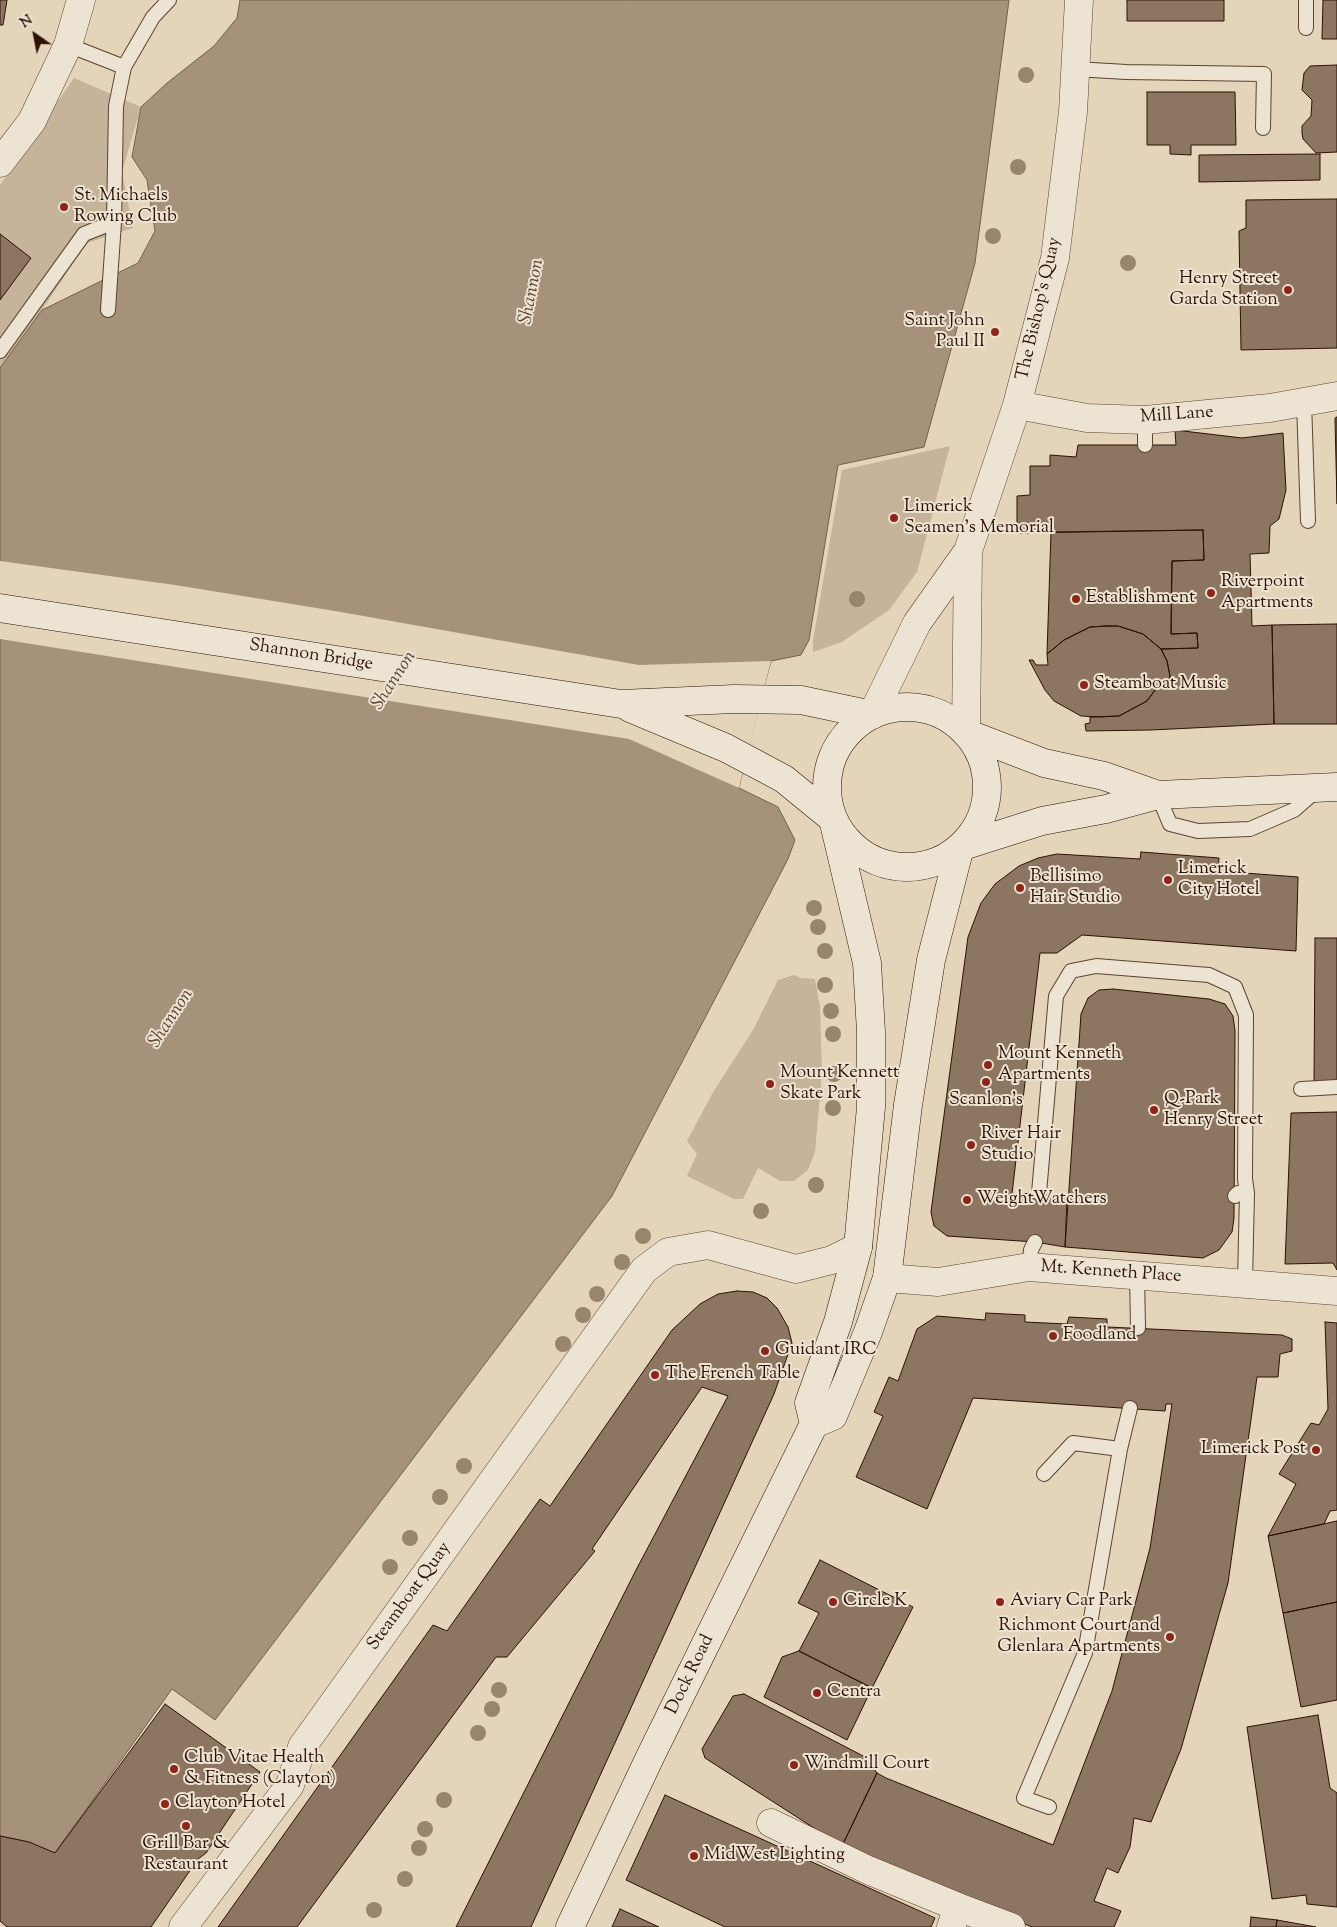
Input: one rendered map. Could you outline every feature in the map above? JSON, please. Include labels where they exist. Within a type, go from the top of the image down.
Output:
[{"type":"main road","points":[[0,163],[32,121],[68,45],[81,0]]},
{"type":"main road","name":"The Bishop's Quay","points":[[872,715],[917,623],[968,551],[1017,405],[1055,258],[1073,112],[1079,0]]},
{"type":"main road","name":"Mill Lane","points":[[1017,405],[1087,418],[1145,433],[1337,396]]},
{"type":"main road","name":"The Bishop's Quay","points":[[966,733],[968,551]]},
{"type":"main road","name":"Shannon Bridge","points":[[0,608],[622,704]]},
{"type":"main road","points":[[622,704],[734,699],[801,700],[872,715]]},
{"type":"main road","points":[[622,704],[726,748],[784,780],[833,819],[849,843],[864,856],[889,866],[910,868],[931,864],[946,857],[960,847],[972,834],[982,815],[986,799],[987,781],[984,765],[979,752],[966,733],[950,720],[923,708],[910,707],[890,709],[872,715],[849,732],[838,747],[830,764],[827,794],[833,819],[867,963],[871,1032],[871,1107],[858,1248],[838,1322],[809,1402],[814,1424],[833,1416],[868,1332],[887,1278],[908,1105],[931,960],[960,847]]},
{"type":"main road","points":[[966,733],[1044,762],[1104,776],[1158,795]]},
{"type":"main road","points":[[960,847],[1042,821],[1158,795],[1328,788]]},
{"type":"main road","name":"Steamboat Quay","points":[[183,1927],[290,1785],[302,1746],[644,1270],[668,1252],[708,1245],[796,1269],[832,1260],[858,1248]]},
{"type":"main road","name":"Mt. Kenneth Place","points":[[887,1278],[938,1282],[1032,1254],[1137,1275],[1337,1291]]},
{"type":"main road","name":"Dock Road","points":[[570,1927],[650,1757],[814,1424]]},
{"type":"main road","points":[[771,1823],[868,1870],[890,1873],[954,1917],[1011,1927]]},
{"type":"lane","points":[[108,310],[114,222],[116,106],[124,67],[153,17],[169,0]]},
{"type":"lane","points":[[1306,0],[1306,28]]},
{"type":"lane","points":[[68,45],[124,67]]},
{"type":"lane","points":[[1075,68],[1126,72],[1264,74],[1263,128]]},
{"type":"lane","points":[[0,351],[84,234],[114,222]]},
{"type":"lane","points":[[1304,402],[1308,521]]},
{"type":"lane","points":[[1158,795],[1170,824],[1198,831],[1250,829],[1294,810],[1328,788]]},
{"type":"lane","points":[[1039,1194],[1056,996],[1071,971],[1096,966],[1209,975],[1235,987],[1246,1015],[1242,1189],[1244,1283]]},
{"type":"lane","points":[[1301,1089],[1337,1087]]},
{"type":"lane","points":[[1137,1275],[1138,1328]]},
{"type":"lane","points":[[1049,1807],[1024,1798],[1084,1653],[1120,1449],[1130,1408]]},
{"type":"lane","points":[[1044,1474],[1073,1443],[1120,1449]]},
{"type":"shaded area","name":"St. Michaels Rowing Club","points":[[74,78],[141,107],[122,172],[133,228],[87,243],[0,368],[0,185]]},
{"type":"shaded area","points":[[950,446],[917,572],[889,610],[842,642],[813,652],[813,640],[842,470]]},
{"type":"shaded area","name":"Mount Kennett Skate Park","points":[[794,975],[801,978],[815,979],[820,1006],[822,1073],[815,1152],[808,1170],[794,1181],[780,1181],[758,1168],[743,1199],[734,1199],[687,1176],[697,1154],[687,1141],[712,1094],[753,1030],[778,980]]},
{"type":"water","name":"Shannon","points":[[240,0],[1009,0],[975,263],[924,447],[838,465],[809,640],[801,655],[771,661],[751,737],[739,788],[778,807],[795,840],[788,859],[612,1196],[215,1720],[172,1689],[55,1853],[29,1842],[0,1836],[0,368],[42,310],[138,263],[155,231],[147,180],[132,157],[141,107],[167,83],[214,46],[237,18]]},
{"type":"pier","points":[[0,561],[175,585],[335,611],[639,665],[771,661],[739,788],[629,739],[0,639]]},
{"type":"building","points":[[0,0],[7,0],[3,25],[0,25]]},
{"type":"building","points":[[1127,0],[1224,0],[1224,21],[1127,21]]},
{"type":"building","points":[[1323,0],[1337,0],[1337,39],[1322,39]]},
{"type":"building","points":[[1337,65],[1337,152],[1316,153],[1303,139],[1302,133],[1302,126],[1311,116],[1312,100],[1302,90],[1304,73],[1310,66]]},
{"type":"building","points":[[1147,92],[1235,92],[1236,145],[1191,145],[1191,155],[1170,154],[1170,145],[1147,145]]},
{"type":"building","points":[[1320,154],[1320,180],[1199,182],[1199,155]]},
{"type":"building","name":"Henry Street Garda Station","points":[[1337,199],[1337,348],[1241,350],[1239,231],[1246,228],[1246,200]]},
{"type":"building","points":[[0,234],[31,258],[0,300]]},
{"type":"building","points":[[1337,417],[1337,504],[1335,418]]},
{"type":"building","name":"Riverpoint Apartments","points":[[1175,430],[1242,438],[1283,433],[1286,490],[1279,519],[1270,526],[1269,553],[1250,554],[1252,626],[1272,625],[1274,724],[1086,731],[1085,724],[1090,723],[1090,717],[1119,716],[1147,701],[1158,686],[1166,689],[1170,676],[1167,661],[1161,649],[1198,648],[1197,633],[1171,634],[1172,561],[1204,560],[1203,530],[1017,533],[1017,496],[1030,495],[1030,466],[1050,466],[1050,455],[1076,457],[1078,445],[1176,445]]},
{"type":"building","points":[[1203,530],[1204,560],[1172,561],[1171,634],[1197,633],[1198,648],[1161,649],[1143,634],[1118,626],[1106,626],[1090,627],[1064,640],[1047,654],[1051,532]]},
{"type":"building","points":[[1337,624],[1337,724],[1274,724],[1272,625]]},
{"type":"building","points":[[1118,626],[1143,634],[1161,649],[1167,661],[1170,676],[1166,689],[1158,686],[1147,701],[1119,716],[1081,716],[1054,701],[1045,690],[1029,660],[1033,660],[1036,665],[1048,665],[1047,654],[1064,640],[1090,627]]},
{"type":"building","name":"Mount Kenneth Apartments","points":[[1141,852],[1219,858],[1218,871],[1298,877],[1296,951],[1082,935],[1057,953],[1040,953],[1012,1194],[1039,1193],[1067,1199],[1065,1247],[1035,1242],[947,1236],[934,1226],[931,1212],[968,937],[981,903],[995,884],[1019,866],[1038,858],[1057,854],[1140,859]]},
{"type":"building","points":[[1315,938],[1337,938],[1337,1083],[1314,1084]]},
{"type":"building","name":"Q-Park Henry Street","points":[[1113,989],[1209,999],[1225,1004],[1233,1016],[1235,1031],[1234,1218],[1232,1232],[1219,1250],[1203,1258],[1065,1247],[1081,1014],[1088,998],[1099,990]]},
{"type":"building","points":[[1337,1112],[1337,1270],[1333,1263],[1285,1264],[1291,1113]]},
{"type":"building","points":[[737,1291],[753,1292],[767,1298],[777,1308],[788,1327],[792,1343],[774,1394],[531,1927],[456,1927],[636,1570],[728,1396],[702,1387],[592,1549],[595,1551],[507,1657],[496,1657],[297,1927],[218,1927],[433,1625],[447,1631],[540,1499],[550,1506],[672,1330],[700,1304],[718,1294]]},
{"type":"building","name":"Richmont Court and Glenlara Apartments","points":[[986,1313],[1025,1315],[1025,1322],[1067,1324],[1069,1317],[1107,1319],[1107,1327],[1282,1335],[1292,1339],[1292,1351],[1280,1354],[1278,1377],[1257,1377],[1228,1583],[1181,1749],[1151,1822],[1134,1818],[1130,1847],[1118,1873],[1107,1868],[1094,1901],[1121,1911],[1114,1927],[1032,1927],[842,1846],[877,1773],[1053,1845],[1112,1691],[1150,1548],[1172,1404],[1166,1404],[1165,1411],[973,1398],[927,1509],[856,1477],[883,1416],[874,1412],[889,1377],[898,1381],[917,1329],[937,1316],[985,1320]]},
{"type":"building","name":"Limerick Post","points":[[1325,1322],[1337,1323],[1337,1510],[1330,1511],[1324,1524],[1268,1536],[1296,1484],[1279,1474],[1311,1423],[1319,1425],[1328,1409]]},
{"type":"building","points":[[1337,1521],[1337,1602],[1283,1613],[1268,1536]]},
{"type":"building","points":[[820,1560],[913,1607],[872,1688],[799,1651],[819,1613],[798,1603]]},
{"type":"building","points":[[1337,1602],[1337,1700],[1301,1707],[1283,1613]]},
{"type":"building","name":"Centra","points":[[799,1651],[872,1688],[847,1740],[764,1697],[782,1657]]},
{"type":"building","name":"Windmill Court","points":[[744,1694],[865,1757],[877,1773],[842,1846],[705,1758],[702,1749],[733,1696]]},
{"type":"building","name":"Clayton Hotel","points":[[165,1704],[260,1772],[206,1853],[198,1859],[151,1927],[7,1927],[0,1921],[0,1836],[29,1842],[55,1853]]},
{"type":"building","points":[[1318,1715],[1330,1788],[1337,1793],[1337,1907],[1307,1904],[1306,1895],[1272,1899],[1247,1727]]},
{"type":"building","points":[[665,1795],[935,1918],[931,1927],[725,1927],[626,1880]]},
{"type":"building","points":[[620,1909],[659,1927],[612,1927]]},
{"type":"building","points":[[1251,1917],[1277,1920],[1276,1927],[1250,1927]]},
{"type":"building","points":[[1277,1920],[1316,1927],[1276,1927]]},
{"type":"place","name":"St. Michaels Rowing Club","points":[[64,207]]},
{"type":"place","name":"Henry Street Garda Station","points":[[1288,290]]},
{"type":"place","name":"Saint John Paul II","points":[[995,332]]},
{"type":"place","name":"Limerick Seamen's Memorial","points":[[894,518]]},
{"type":"place","name":"Riverpoint Apartments","points":[[1211,593]]},
{"type":"place","name":"Establishment","points":[[1076,599]]},
{"type":"place","name":"Steamboat Music","points":[[1084,685]]},
{"type":"place","name":"Limerick City Hotel","points":[[1168,880]]},
{"type":"place","name":"Bellisimo Hair Studio","points":[[1020,888]]},
{"type":"place","name":"Mount Kenneth Apartments","points":[[988,1065]]},
{"type":"place","name":"Scanlon's","points":[[986,1082]]},
{"type":"place","name":"Mount Kennett Skate Park","points":[[770,1084]]},
{"type":"place","name":"Q-Park Henry Street","points":[[1154,1110]]},
{"type":"place","name":"River Hair Studio","points":[[971,1145]]},
{"type":"place","name":"WeightWatchers","points":[[967,1200]]},
{"type":"place","name":"Foodland","points":[[1053,1336]]},
{"type":"place","name":"Guidant IRC","points":[[765,1351]]},
{"type":"place","name":"The French Table","points":[[655,1375]]},
{"type":"place","name":"Limerick Post","points":[[1316,1450]]},
{"type":"place","name":"Circle K","points":[[833,1602]]},
{"type":"place","name":"Aviary Car Park","points":[[1000,1602]]},
{"type":"place","name":"Richmont Court and Glenlara Apartments","points":[[1170,1637]]},
{"type":"place","name":"Centra","points":[[817,1693]]},
{"type":"place","name":"Windmill Court","points":[[794,1765]]},
{"type":"place","name":"Club Vitae Health & Fitness (Clayton)","points":[[174,1769]]},
{"type":"place","name":"Clayton Hotel","points":[[165,1804]]},
{"type":"place","name":"Grill Bar & Restaurant","points":[[186,1826]]},
{"type":"place","name":"MidWest Lighting","points":[[694,1856]]}]
